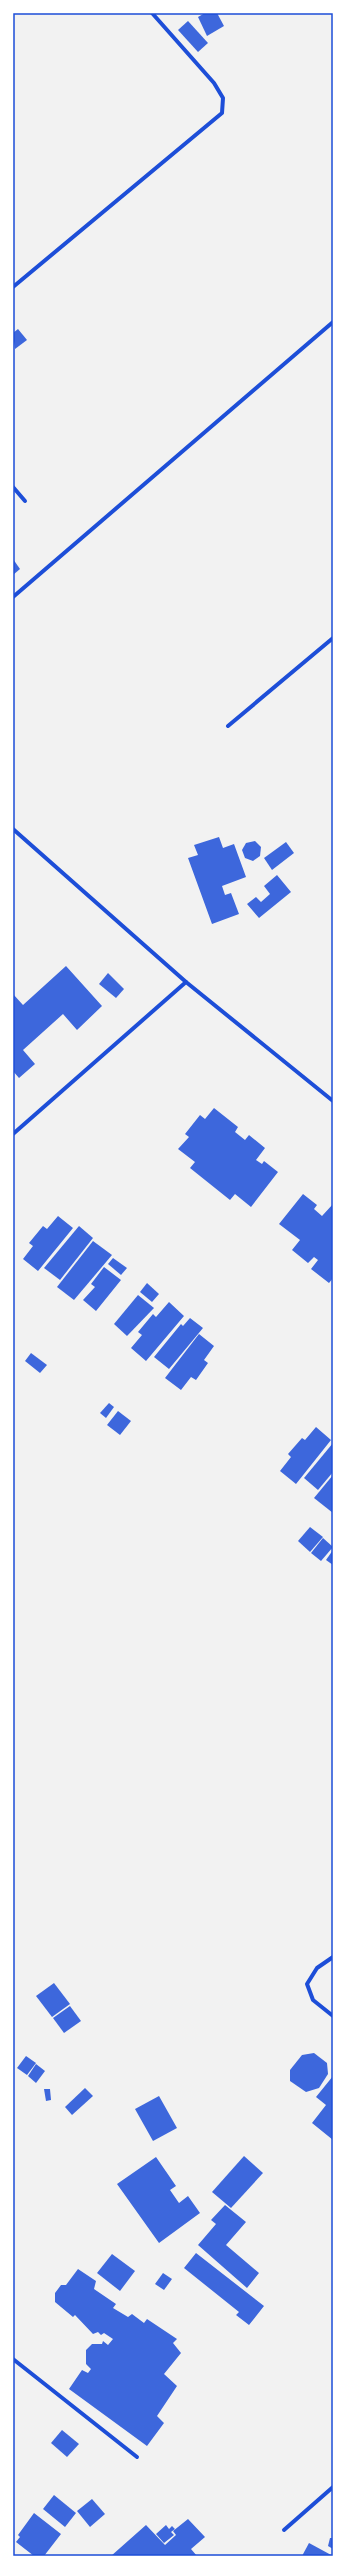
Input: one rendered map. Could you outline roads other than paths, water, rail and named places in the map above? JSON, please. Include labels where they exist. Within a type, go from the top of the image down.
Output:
[{"type":"street","points":[[13,286],[222,113],[223,98],[214,83],[152,13]]},
{"type":"street","points":[[13,597],[333,322]]},
{"type":"street","points":[[13,487],[25,501]]},
{"type":"street","points":[[228,726],[333,638]]},
{"type":"street","points":[[13,829],[186,982],[333,1101]]},
{"type":"street","points":[[13,1134],[186,982]]},
{"type":"street","points":[[333,1957],[318,1968],[307,1984],[313,2000],[333,2016]]},
{"type":"street","points":[[13,2358],[137,2457]]},
{"type":"street","points":[[284,2530],[333,2488]]}]
